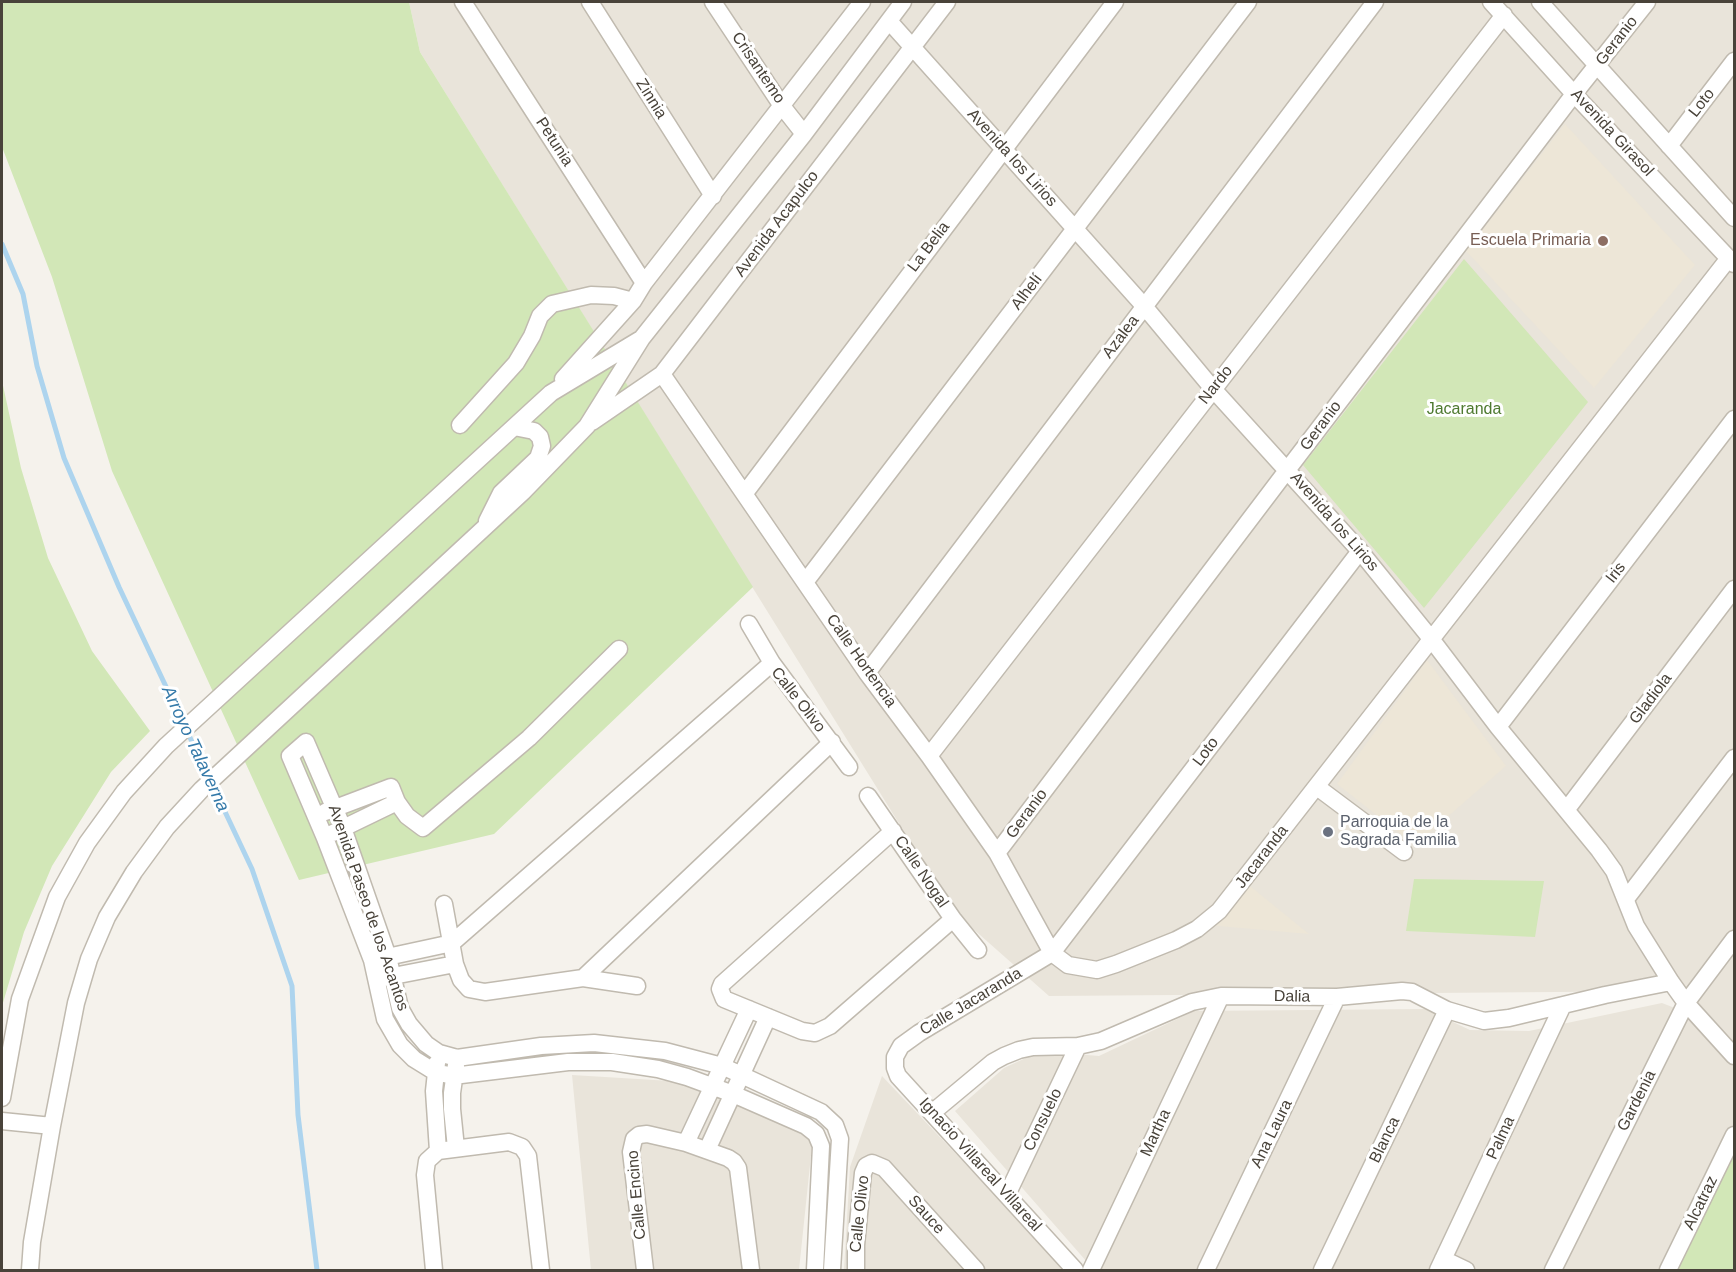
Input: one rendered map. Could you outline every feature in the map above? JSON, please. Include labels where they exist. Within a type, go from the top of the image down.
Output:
[{"type":"street","name":"Petunia","points":[[463,2],[644,283]]},
{"type":"street","name":"Zinnia","points":[[590,2],[713,196]]},
{"type":"street","name":"Crisantemo","points":[[713,2],[782,106],[804,134]]},
{"type":"street","points":[[2,1098],[20,999],[57,897],[87,843],[124,792],[166,746],[551,393],[633,302],[644,283],[862,2]]},
{"type":"street","name":"Avenida Acapulco","points":[[642,338],[804,134],[903,2]]},
{"type":"street","name":"Avenida Acapulco","points":[[586,426],[662,374],[947,2]]},
{"type":"street","name":"La Belia","points":[[745,493],[1002,148],[1115,2]]},
{"type":"street","name":"Alhelí","points":[[806,581],[1248,2]]},
{"type":"street","name":"Azalea","points":[[867,673],[1375,2]]},
{"type":"street","name":"Avenida Girasol","points":[[1491,2],[1574,94],[1732,261]]},
{"type":"street","name":"Avenida Girasol","points":[[1540,2],[1734,218]]},
{"type":"street","name":"Geranio","points":[[997,853],[1574,94],[1647,2]]},
{"type":"street","name":"Nardo","points":[[929,756],[1504,15]]},
{"type":"street","name":"Avenida los Lirios","points":[[889,21],[1359,550],[1432,640],[1498,727],[1567,809],[1614,872],[1636,926],[1671,982],[1686,1003],[1734,1056]]},
{"type":"street","name":"Loto","points":[[1669,146],[1734,61]]},
{"type":"street","name":"Jacaranda","points":[[1052,954],[1068,965],[1097,970],[1176,940],[1197,929],[1219,911],[1732,261]]},
{"type":"street","points":[[460,425],[516,363],[532,336],[540,316],[552,304],[591,295],[614,296],[633,302]]},
{"type":"street","points":[[551,393],[642,338]]},
{"type":"street","points":[[30,1270],[32,1242],[76,1003],[89,959],[107,917],[134,872],[167,827],[202,789],[523,492],[586,426],[642,338]]},
{"type":"street","name":"Calle Hortencia","points":[[662,374],[867,673],[997,853],[1052,954]]},
{"type":"street","name":"Iris","points":[[1498,727],[1734,419]]},
{"type":"street","points":[[485,527],[501,493],[538,458],[542,446],[540,436],[534,431],[514,427]]},
{"type":"street","name":"Loto","points":[[1052,954],[1359,550]]},
{"type":"street","name":"Gladiola","points":[[1567,809],[1734,589]]},
{"type":"street","points":[[749,624],[772,663]]},
{"type":"street","points":[[316,817],[333,807],[391,787],[397,802],[407,816],[423,828],[529,738],[619,649]]},
{"type":"street","name":"Calle Olivo","points":[[380,958],[453,943],[772,663],[832,742],[583,978]]},
{"type":"street","name":"Avenida Paseo de los Acantos","points":[[380,958],[290,756],[306,742],[343,828],[380,958],[384,978],[385,1019],[400,1045],[414,1059],[435,1072],[453,1076],[568,1062],[612,1062],[658,1069],[733,1094],[806,1126],[816,1134],[819,1140],[821,1162],[815,1270]]},
{"type":"street","points":[[832,742],[849,767]]},
{"type":"street","points":[[1626,899],[1734,758]]},
{"type":"street","points":[[1317,787],[1404,852]]},
{"type":"street","points":[[868,796],[893,831]]},
{"type":"street","points":[[326,838],[397,802]]},
{"type":"street","name":"Calle Nogal","points":[[893,831],[953,919],[830,1026],[815,1033],[802,1032],[724,999],[720,989],[722,984],[893,831]]},
{"type":"street","points":[[444,904],[453,943],[455,964],[461,980],[469,989],[476,992],[583,978],[637,986]]},
{"type":"street","points":[[953,919],[978,950]]},
{"type":"street","name":"Gardenia","points":[[1553,1270],[1686,1003],[1734,939]]},
{"type":"street","name":"Calle Jacaranda","points":[[895,1057],[900,1046],[919,1032],[1052,954]]},
{"type":"street","points":[[384,978],[455,964]]},
{"type":"street","name":"Avenida Paseo de los Acantos","points":[[384,978],[409,1024],[426,1044],[439,1053],[457,1058],[541,1046],[594,1043],[665,1051],[722,1066],[821,1112],[832,1120],[838,1130],[839,1150],[832,1270]]},
{"type":"street","name":"Dalia","points":[[933,1112],[993,1062],[1004,1056],[1034,1047],[1078,1046],[1101,1041],[1192,1002],[1221,996],[1337,998],[1402,991],[1412,992],[1447,1010],[1484,1021],[1509,1018],[1671,982]]},
{"type":"street","name":"Martha","points":[[1091,1270],[1221,996]]},
{"type":"street","name":"Ana Laura","points":[[1206,1270],[1337,998]]},
{"type":"street","name":"Palma","points":[[1440,1265],[1563,1005]]},
{"type":"street","points":[[686,1143],[748,1009]]},
{"type":"street","name":"Blanca","points":[[1322,1270],[1447,1010]]},
{"type":"street","points":[[706,1150],[768,1017]]},
{"type":"street","name":"Consuelo","points":[[1007,1195],[1078,1046]]},
{"type":"street","points":[[438,1151],[434,1091],[439,1053]]},
{"type":"street","name":"Ignacio Villareal Villareal","points":[[895,1057],[898,1076],[1075,1270]]},
{"type":"street","points":[[456,1148],[452,1109],[453,1076],[457,1058]]},
{"type":"street","points":[[2,1121],[52,1126]]},
{"type":"street","name":"Calle Encino","points":[[645,1270],[631,1146],[639,1135],[647,1134],[686,1143],[728,1158],[738,1168],[751,1270]]},
{"type":"street","name":"Alcatraz","points":[[1668,1270],[1734,1135]]},
{"type":"street","points":[[434,1270],[425,1175],[427,1161],[438,1151],[509,1142],[517,1144],[526,1151],[528,1156],[541,1270]]},
{"type":"street","name":"Calle Olivo","points":[[856,1270],[863,1173],[866,1166],[872,1163]]},
{"type":"street","name":"Sauce","points":[[872,1163],[884,1168],[976,1270]]},
{"type":"street","points":[[1440,1265],[1466,1270]]},
{"type":"shaded area","points":[[409,2],[1734,2],[1734,1047],[1684,991],[1049,996],[954,912],[420,52]]},
{"type":"shaded area","points":[[1565,124],[1695,265],[1594,388],[1466,251]]},
{"type":"shaded area","points":[[1427,660],[1506,766],[1415,845],[1337,784]]},
{"type":"shaded area","points":[[1245,882],[1309,934],[1208,925]]},
{"type":"shaded area","points":[[1662,1003],[1690,1014],[1734,1064],[1734,1270],[1094,1270],[955,1111],[1004,1068],[1041,1051],[1099,1056],[1194,1011],[1425,1009],[1470,1030],[1529,1031]]},
{"type":"shaded area","points":[[572,1075],[687,1082],[813,1136],[799,1270],[591,1270]]},
{"type":"shaded area","points":[[882,1076],[1066,1270],[844,1270],[850,1167]]},
{"type":"green space","points":[[2,2],[409,2],[420,52],[753,587],[494,834],[299,880],[112,471],[52,277],[2,147]]},
{"type":"green space","name":"Jacaranda","points":[[1464,259],[1588,402],[1424,608],[1303,465]]},
{"type":"green space","points":[[2,381],[21,468],[48,558],[92,651],[150,731],[111,772],[52,866],[24,932],[2,1006]]},
{"type":"green space","points":[[1414,879],[1544,881],[1535,937],[1406,931]]},
{"type":"green space","points":[[1734,1141],[1734,1270],[1676,1270]]},
{"type":"waterway","name":"Arroyo Talaverna","points":[[2,244],[23,294],[37,366],[64,458],[119,587],[252,869],[292,986],[298,1115],[317,1270]]},
{"type":"place","name":"Escuela Primaria","points":[[1603,241]]},
{"type":"place","name":"Parroquia de la Sagrada Familia","points":[[1328,832]]}]
